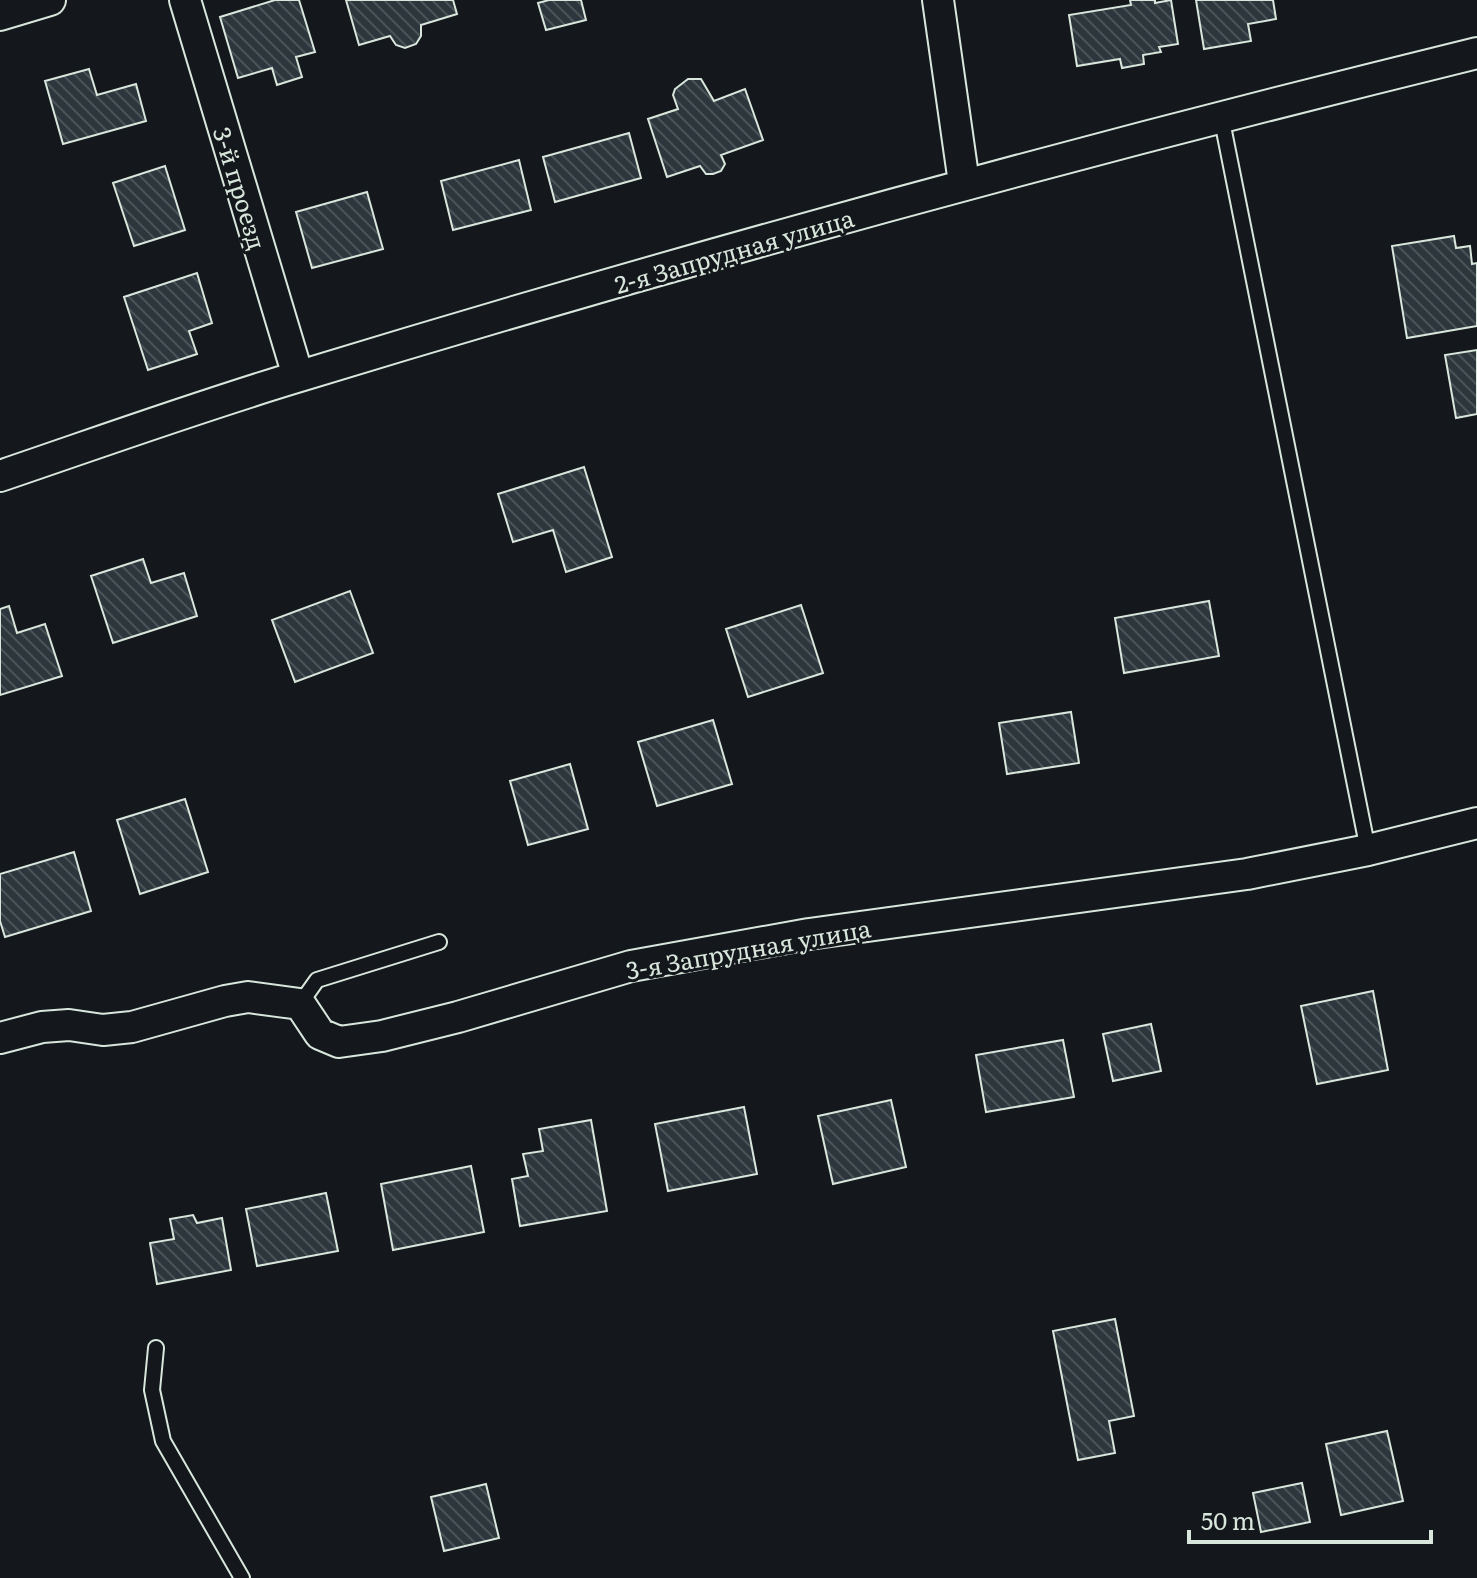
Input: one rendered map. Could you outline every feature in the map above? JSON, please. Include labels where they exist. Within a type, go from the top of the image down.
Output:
[{"type":"street","points":[[0,15],[50,0]]},
{"type":"street","name":"3-й проезд","points":[[185,0],[298,376]]},
{"type":"street","points":[[938,0],[964,183]]},
{"type":"street","name":"2-я Запрудная улица","points":[[0,476],[298,376],[964,183],[1477,53]]},
{"type":"street","name":"3-я Запрудная улица","points":[[300,1004],[320,1034],[339,1042],[382,1036],[631,966],[809,934],[1247,874],[1368,850],[1477,823]]},
{"type":"street","points":[[0,1038],[42,1027],[69,1025],[103,1030],[132,1027],[248,997],[300,1004]]},
{"type":"lane","points":[[1220,116],[1368,850]]},
{"type":"lane","points":[[300,1004],[317,980],[439,942]]},
{"type":"lane","points":[[156,1348],[152,1390],[163,1441],[242,1578]]},
{"type":"building","points":[[275,0],[299,0],[315,52],[296,57],[302,77],[277,85],[272,68],[238,78],[220,17]]},
{"type":"building","points":[[346,0],[453,0],[457,14],[421,25],[421,36],[416,44],[405,48],[396,45],[390,36],[359,45]]},
{"type":"building","points":[[581,0],[586,20],[546,30],[538,3]]},
{"type":"building","points":[[1130,0],[1155,0],[1155,3],[1171,0],[1178,44],[1159,47],[1161,52],[1143,55],[1144,64],[1122,68],[1120,59],[1077,66],[1069,15],[1131,5]]},
{"type":"building","points":[[1196,0],[1273,0],[1276,19],[1248,24],[1251,41],[1204,49]]},
{"type":"building","points":[[89,69],[97,95],[136,84],[146,121],[63,144],[45,81]]},
{"type":"building","points":[[688,79],[701,79],[714,101],[745,89],[763,140],[721,155],[725,164],[721,171],[706,174],[700,166],[667,177],[648,119],[678,109],[673,95],[675,89]]},
{"type":"building","points":[[629,133],[641,178],[555,202],[543,157]]},
{"type":"building","points":[[519,160],[531,210],[453,230],[441,181]]},
{"type":"building","points":[[165,166],[185,230],[134,246],[113,183]]},
{"type":"building","points":[[367,192],[383,249],[312,268],[296,212]]},
{"type":"building","points":[[1454,236],[1456,248],[1470,246],[1472,264],[1477,263],[1477,326],[1407,338],[1392,246]]},
{"type":"building","points":[[197,273],[212,323],[189,331],[197,354],[148,370],[124,297]]},
{"type":"building","points":[[1477,350],[1477,414],[1456,418],[1445,355]]},
{"type":"building","points":[[584,467],[612,557],[566,572],[553,530],[513,542],[498,494]]},
{"type":"building","points":[[143,559],[151,583],[184,573],[197,616],[113,643],[91,576]]},
{"type":"building","points":[[350,591],[373,653],[295,682],[272,620]]},
{"type":"building","points":[[1209,601],[1219,656],[1124,673],[1115,618]]},
{"type":"building","points":[[801,605],[823,673],[748,697],[726,629]]},
{"type":"building","points":[[9,606],[17,633],[45,624],[62,676],[0,695],[0,609]]},
{"type":"building","points":[[1071,712],[1079,763],[1007,774],[999,723]]},
{"type":"building","points":[[713,720],[732,784],[657,806],[638,742]]},
{"type":"building","points":[[570,764],[588,829],[528,845],[510,781]]},
{"type":"building","points":[[185,799],[208,872],[140,894],[117,820]]},
{"type":"building","points":[[74,852],[91,911],[5,937],[0,921],[0,874]]},
{"type":"building","points":[[1373,991],[1388,1070],[1317,1084],[1301,1006]]},
{"type":"building","points":[[1151,1024],[1161,1071],[1113,1081],[1103,1034]]},
{"type":"building","points":[[1063,1040],[1074,1097],[986,1112],[976,1055]]},
{"type":"building","points":[[891,1100],[906,1167],[833,1184],[818,1116]]},
{"type":"building","points":[[744,1107],[757,1174],[668,1191],[655,1124]]},
{"type":"building","points":[[591,1120],[607,1211],[520,1226],[512,1179],[528,1176],[523,1154],[543,1151],[539,1129]]},
{"type":"building","points":[[471,1166],[484,1232],[393,1250],[381,1184]]},
{"type":"building","points":[[326,1193],[338,1251],[257,1266],[246,1209]]},
{"type":"building","points":[[193,1215],[197,1223],[222,1218],[231,1270],[157,1284],[150,1243],[174,1239],[170,1219]]},
{"type":"building","points":[[1115,1319],[1134,1416],[1109,1421],[1115,1453],[1078,1460],[1053,1331]]},
{"type":"building","points":[[1387,1431],[1403,1501],[1341,1515],[1326,1444]]},
{"type":"building","points":[[1302,1483],[1310,1522],[1261,1532],[1253,1493]]},
{"type":"building","points":[[486,1484],[499,1538],[444,1551],[431,1497]]}]
